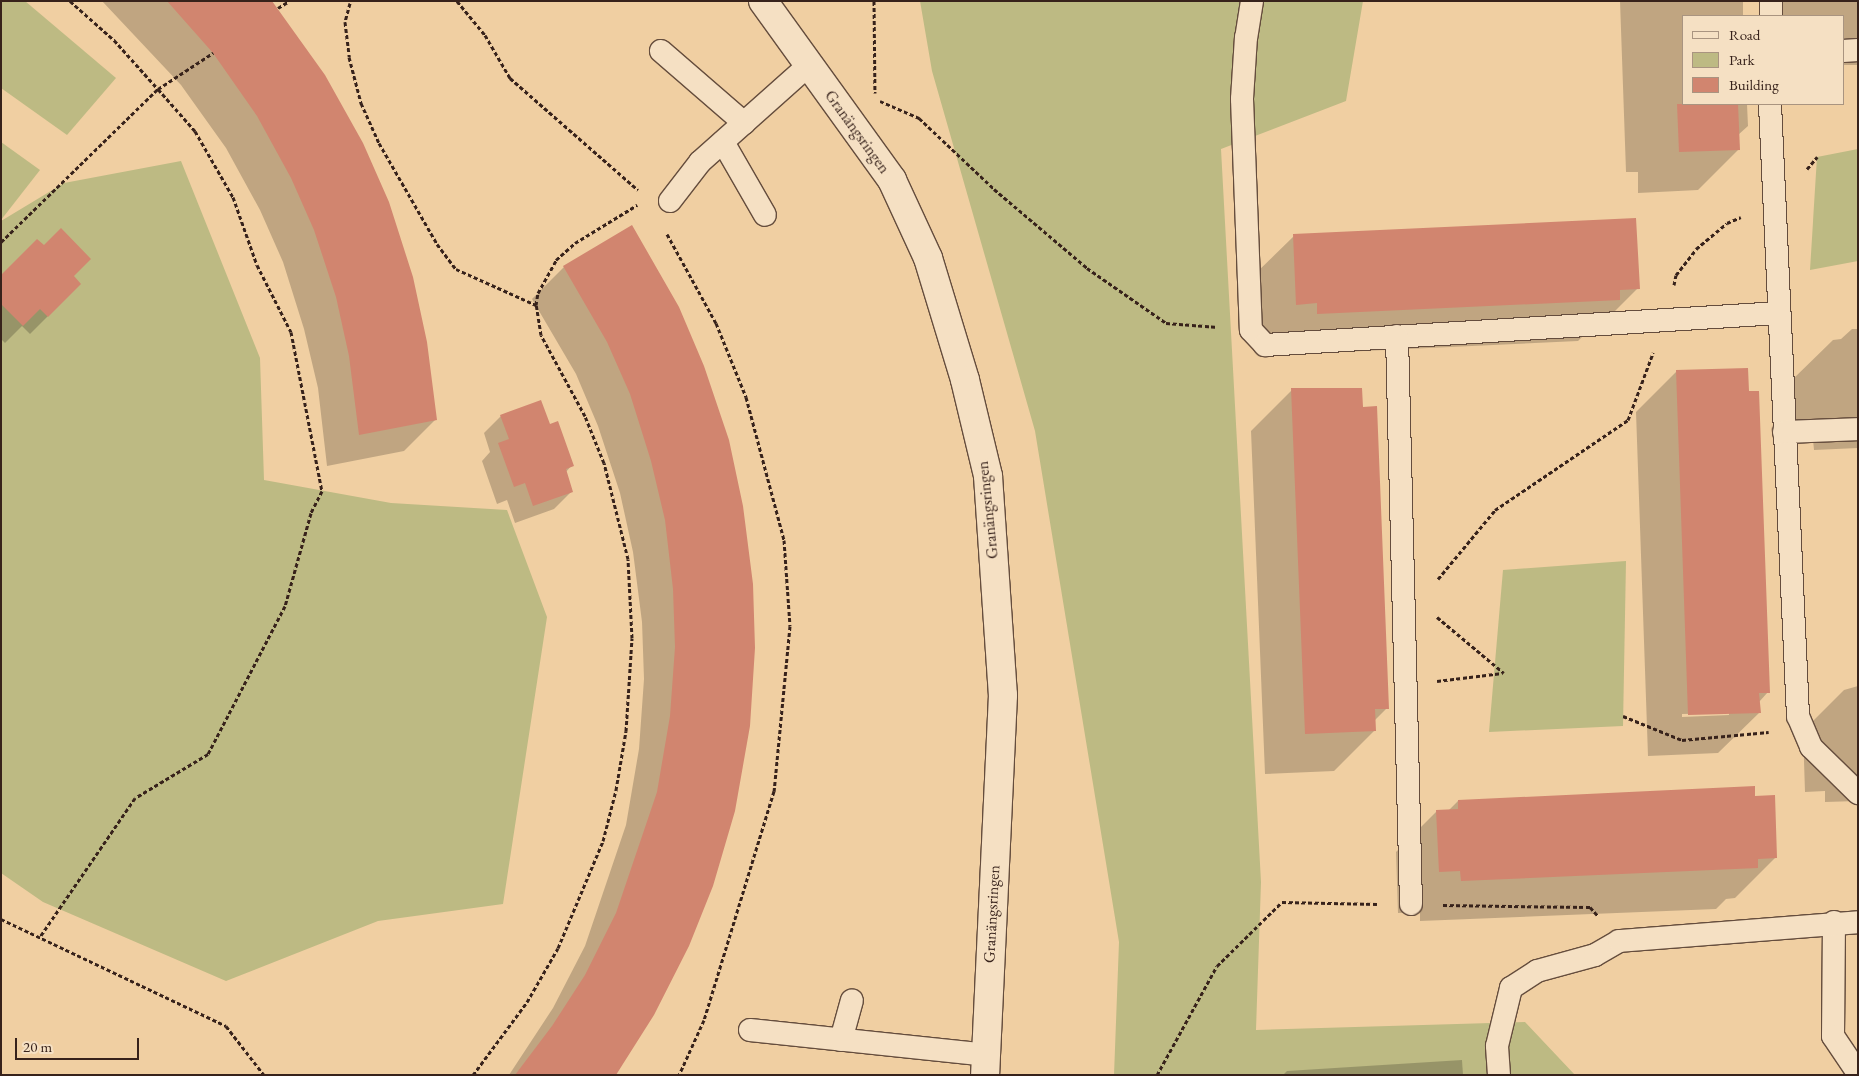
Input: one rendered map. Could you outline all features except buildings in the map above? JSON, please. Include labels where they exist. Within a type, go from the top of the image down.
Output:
[{"type":"street","name":"Granängsringen","points":[[763,1],[892,180],[928,258],[965,380],[988,476],[1003,695],[986,1065]]},
{"type":"lane","points":[[1252,1],[1246,37],[1242,99],[1251,330],[1265,345],[1779,313]]},
{"type":"lane","points":[[1771,1],[1771,15]]},
{"type":"lane","points":[[1844,51],[1858,50]]},
{"type":"lane","points":[[661,51],[744,123]]},
{"type":"lane","points":[[670,201],[700,162],[809,65]]},
{"type":"lane","points":[[1770,105],[1798,716],[1811,747],[1858,793]]},
{"type":"lane","points":[[723,142],[765,215]]},
{"type":"lane","points":[[1397,336],[1415,611],[1407,684],[1411,904]]},
{"type":"lane","points":[[1784,432],[1858,429]]},
{"type":"lane","points":[[1834,922],[1833,1036],[1858,1073]]},
{"type":"lane","points":[[1499,1075],[1497,1046],[1511,988],[1537,971],[1594,955],[1619,941],[1834,922],[1858,922]]},
{"type":"lane","points":[[841,1040],[852,1000]]},
{"type":"lane","points":[[750,1030],[841,1040],[986,1065]]},
{"type":"path","points":[[40,937],[135,798],[208,754],[285,606],[311,513],[322,491],[290,332],[257,265],[233,197],[195,131],[114,40],[70,1]]},
{"type":"path","points":[[278,8],[289,1]]},
{"type":"path","points":[[457,1],[490,41],[510,78],[637,188],[640,195]]},
{"type":"path","points":[[874,1],[875,99]]},
{"type":"path","points":[[349,2],[345,22],[349,57],[361,103],[379,143],[437,244],[456,269],[536,305]]},
{"type":"path","points":[[1,242],[158,89],[213,53]]},
{"type":"path","points":[[869,92],[875,99],[919,118],[994,189],[1087,268],[1166,323],[1251,330]]},
{"type":"path","points":[[1407,684],[1504,672],[1415,611],[1437,579],[1495,510],[1628,420],[1665,320],[1676,275],[1696,249],[1727,223],[1774,208],[1817,157]]},
{"type":"path","points":[[473,1075],[527,1002],[558,948],[580,899],[603,841],[626,731],[632,607],[624,540],[604,463],[586,416],[541,335],[536,305],[538,293],[556,260],[575,243],[642,202]]},
{"type":"path","points":[[662,225],[716,323],[746,397],[784,540],[790,626],[774,790],[704,1020],[679,1075]]},
{"type":"path","points":[[1622,716],[1682,740],[1803,729]]},
{"type":"path","points":[[1157,1075],[1217,966],[1282,902],[1590,907],[1619,941]]},
{"type":"path","points":[[1,919],[226,1026],[264,1075]]},
{"type":"green space","points":[[1,1],[25,1],[116,78],[67,135],[1,88]]},
{"type":"green space","points":[[920,1],[1363,1],[1346,101],[1221,149],[1261,882],[1256,1030],[1525,1022],[1575,1075],[1114,1075],[1119,942],[1035,431],[932,71]]},
{"type":"green space","points":[[1,142],[40,170],[1,220]]},
{"type":"green space","points":[[1858,149],[1858,261],[1810,270],[1817,157]]},
{"type":"green space","points":[[181,161],[260,358],[264,480],[391,503],[507,510],[547,617],[503,904],[378,921],[226,981],[43,902],[1,873],[1,221],[64,183]]},
{"type":"green space","points":[[1626,561],[1623,726],[1489,732],[1503,570]]}]
